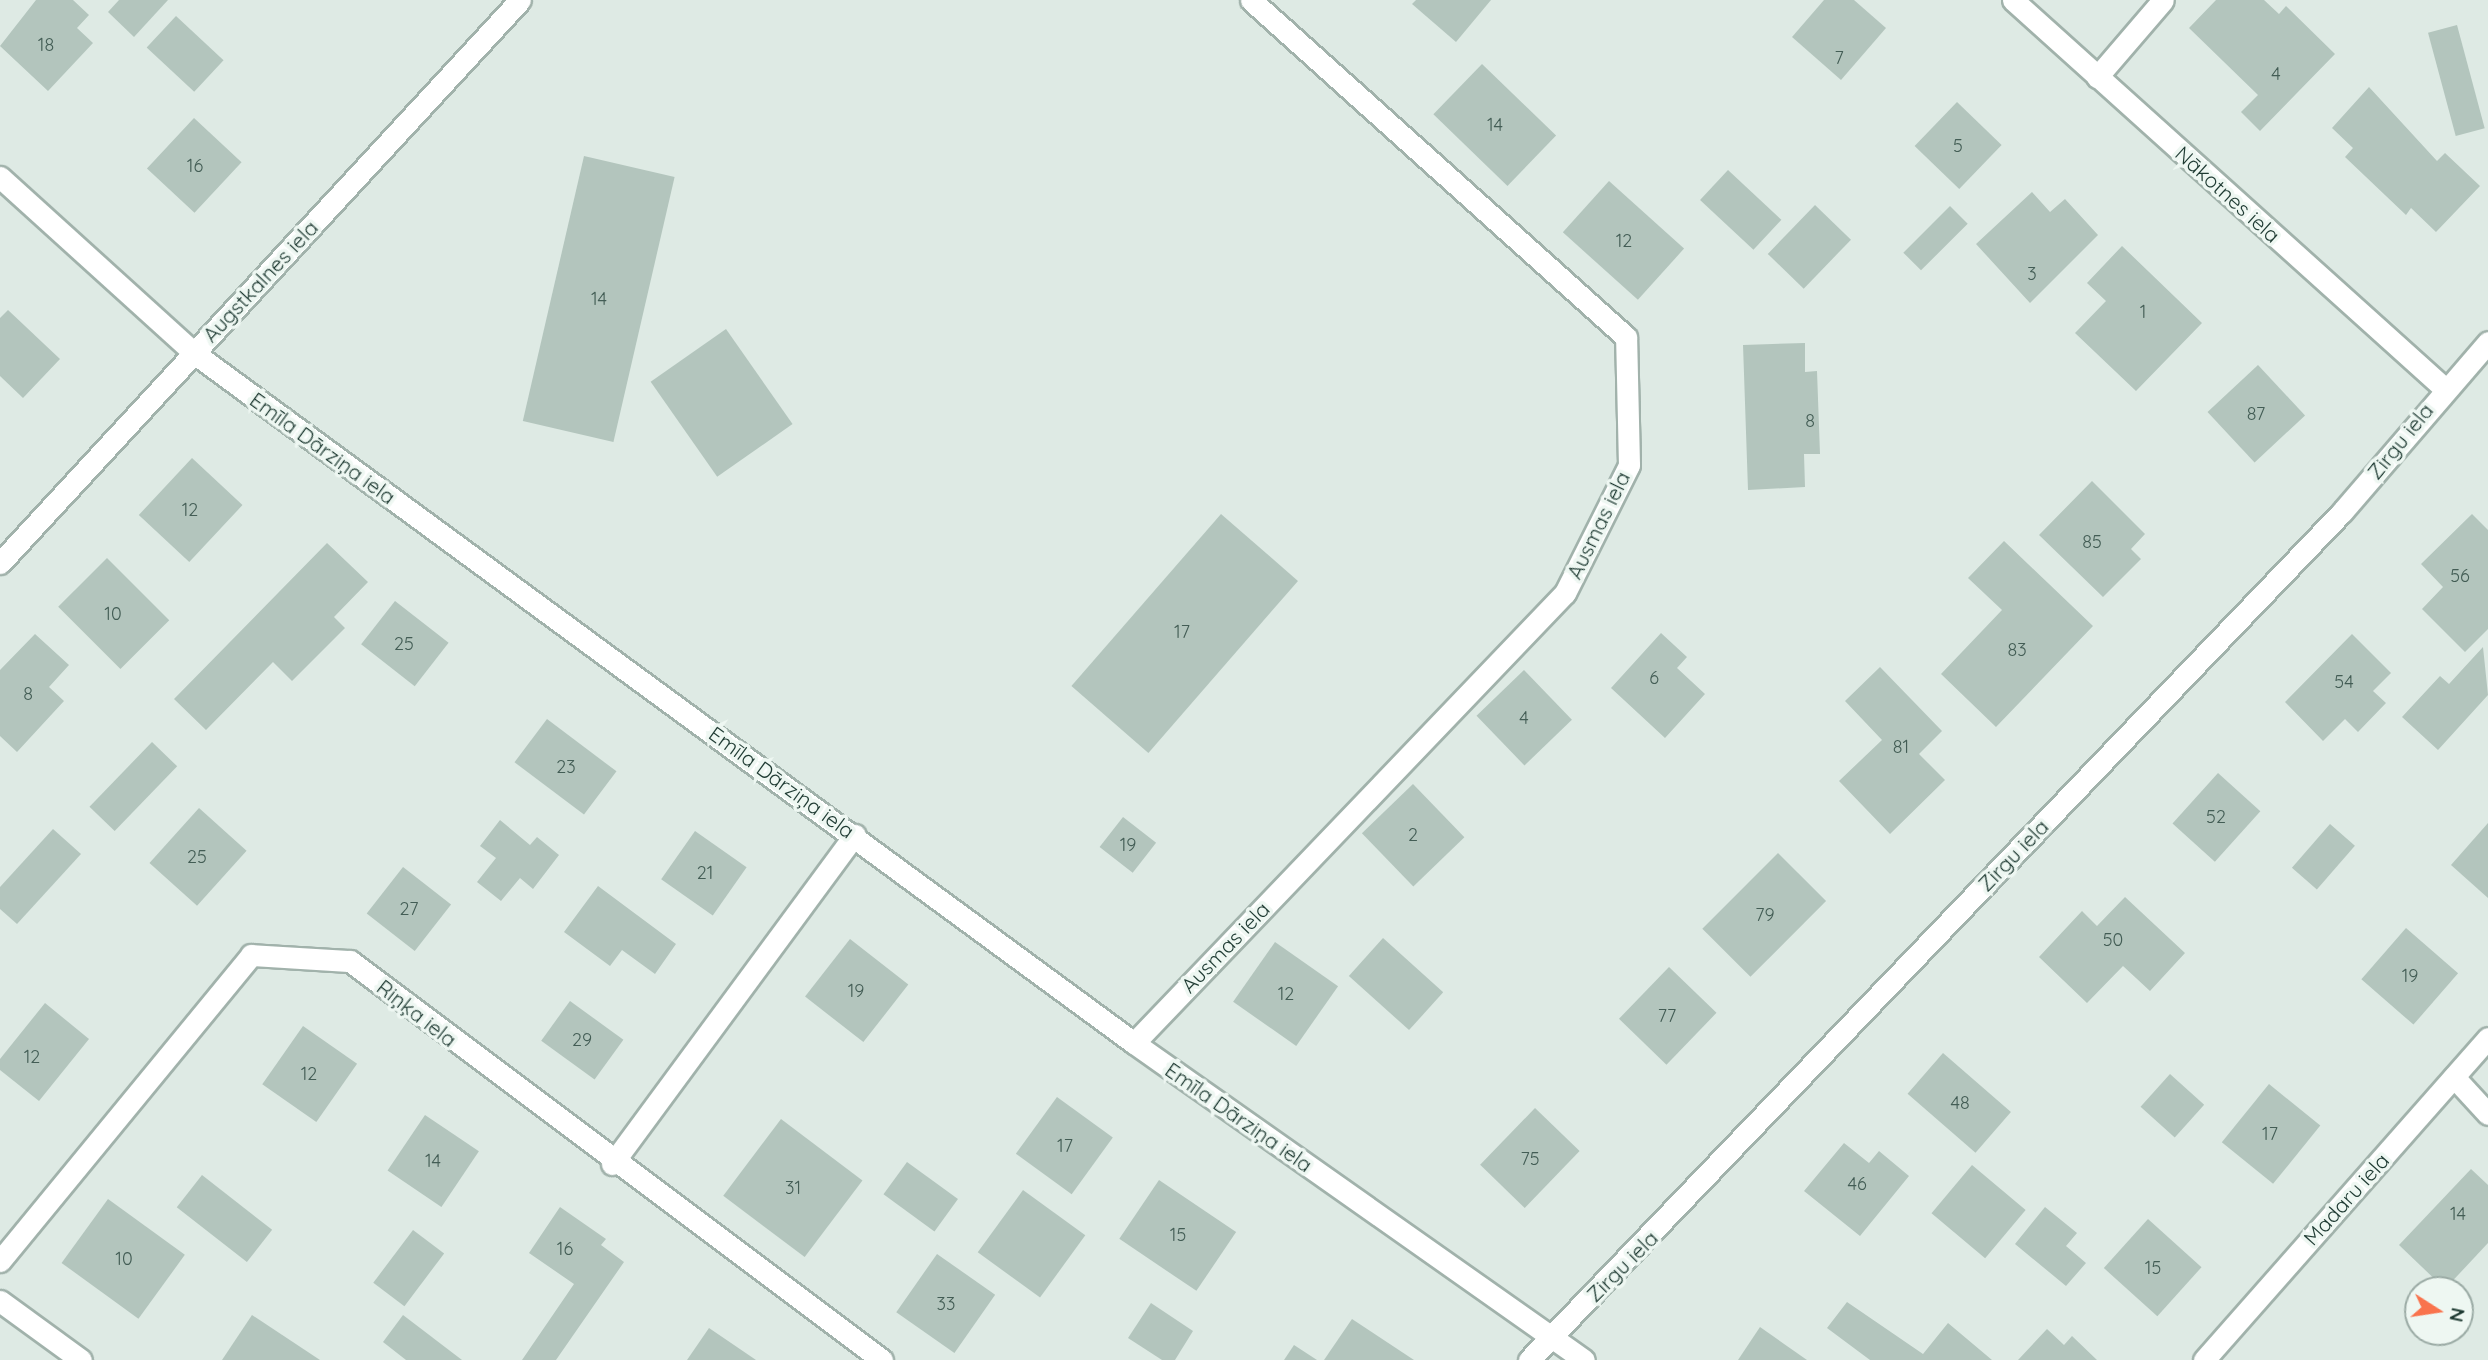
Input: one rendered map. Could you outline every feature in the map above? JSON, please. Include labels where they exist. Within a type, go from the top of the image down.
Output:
[{"type":"street","name":"Augstkalnes iela","points":[[0,563],[520,0]]},
{"type":"street","name":"Ausmas iela","points":[[1134,1043],[1565,593],[1629,465],[1626,337],[1251,0]]},
{"type":"street","name":"Nākotnes iela","points":[[2013,0],[2443,387]]},
{"type":"street","points":[[2096,77],[2163,0]]},
{"type":"street","name":"Emīla Dārziņa iela","points":[[0,177],[194,353],[855,835],[1134,1043],[1584,1360]]},
{"type":"street","name":"Zirgu iela","points":[[1529,1360],[1547,1335],[1606,1285],[2342,512],[2443,387],[2488,342]]},
{"type":"street","points":[[612,1164],[855,835]]},
{"type":"street","name":"Riņķa iela","points":[[0,1261],[251,955],[350,961],[612,1164],[882,1360]]},
{"type":"street","name":"Madaru iela","points":[[2204,1360],[2488,1038]]},
{"type":"street","points":[[2454,1077],[2488,1114]]},
{"type":"street","points":[[0,1301],[81,1360]]},
{"type":"building","points":[[36,0],[73,0],[89,15],[77,28],[93,43],[48,91],[0,46]]},
{"type":"building","points":[[119,0],[168,0],[134,37],[108,12]]},
{"type":"building","points":[[1416,0],[1491,0],[1456,42],[1412,4]]},
{"type":"building","points":[[1824,0],[1854,0],[1886,28],[1841,80],[1792,37]]},
{"type":"building","points":[[2216,0],[2264,0],[2279,14],[2286,6],[2335,54],[2260,131],[2241,112],[2258,95],[2189,28]]},
{"type":"building","points":[[176,16],[224,60],[194,92],[147,47]]},
{"type":"building","points":[[2457,25],[2485,128],[2456,136],[2428,33]]},
{"type":"building","points":[[1482,64],[1556,136],[1507,186],[1433,114]]},
{"type":"building","points":[[2369,87],[2437,161],[2445,153],[2480,186],[2436,232],[2411,208],[2406,215],[2345,157],[2353,148],[2332,128]]},
{"type":"building","points":[[1957,102],[2002,145],[1959,189],[1915,146]]},
{"type":"building","points":[[194,118],[242,162],[194,213],[147,168]]},
{"type":"building","points":[[584,156],[675,177],[613,442],[523,421]]},
{"type":"building","points":[[1728,170],[1781,220],[1753,250],[1700,200]]},
{"type":"building","points":[[1609,181],[1684,249],[1638,300],[1563,232]]},
{"type":"building","points":[[2032,192],[2050,212],[2065,199],[2098,235],[2030,303],[1976,244]]},
{"type":"building","points":[[1815,205],[1851,240],[1804,289],[1768,254]]},
{"type":"building","points":[[1950,206],[1968,224],[1921,270],[1903,253]]},
{"type":"building","points":[[2122,246],[2202,323],[2136,391],[2075,333],[2106,301],[2087,283]]},
{"type":"building","points":[[8,310],[60,359],[23,398],[0,376],[0,318]]},
{"type":"building","points":[[726,329],[793,424],[717,477],[651,382]]},
{"type":"building","points":[[1805,343],[1805,372],[1817,371],[1820,454],[1804,454],[1805,487],[1748,490],[1743,345]]},
{"type":"building","points":[[2258,365],[2305,415],[2255,463],[2208,412]]},
{"type":"building","points":[[192,458],[242,505],[189,562],[139,515]]},
{"type":"building","points":[[2092,481],[2145,534],[2131,549],[2141,559],[2103,597],[2039,535]]},
{"type":"building","points":[[1221,514],[1298,581],[1148,753],[1071,686]]},
{"type":"building","points":[[2472,514],[2488,530],[2488,629],[2465,652],[2422,609],[2443,587],[2421,564]]},
{"type":"building","points":[[2004,541],[2093,626],[1996,727],[1941,674],[2002,610],[1968,578]]},
{"type":"building","points":[[327,543],[368,582],[334,617],[345,628],[292,681],[273,662],[206,730],[174,699]]},
{"type":"building","points":[[107,558],[169,620],[120,669],[58,607]]},
{"type":"building","points":[[395,601],[449,643],[415,686],[361,644]]},
{"type":"building","points":[[1661,633],[1687,657],[1677,668],[1705,694],[1665,738],[1611,688]]},
{"type":"building","points":[[35,634],[69,665],[49,687],[64,701],[17,752],[0,736],[0,670]]},
{"type":"building","points":[[2352,634],[2391,673],[2373,691],[2386,703],[2358,732],[2345,719],[2323,741],[2285,702]]},
{"type":"building","points":[[2483,647],[2488,695],[2438,750],[2402,717],[2440,676],[2449,684]]},
{"type":"building","points":[[1880,667],[1942,731],[1919,754],[1945,780],[1890,834],[1839,781],[1882,740],[1845,701]]},
{"type":"building","points":[[1524,670],[1572,720],[1524,765],[1477,716]]},
{"type":"building","points":[[547,719],[616,771],[584,814],[515,762]]},
{"type":"building","points":[[152,742],[177,766],[115,831],[89,807]]},
{"type":"building","points":[[2218,773],[2260,811],[2215,862],[2172,824]]},
{"type":"building","points":[[1413,784],[1464,837],[1413,887],[1362,833]]},
{"type":"building","points":[[199,808],[247,851],[197,906],[149,863]]},
{"type":"building","points":[[1123,817],[1156,843],[1133,873],[1100,847]]},
{"type":"building","points":[[500,820],[530,845],[537,837],[559,855],[533,889],[520,878],[501,901],[477,882],[496,858],[480,846]]},
{"type":"building","points":[[2488,823],[2488,898],[2451,865]]},
{"type":"building","points":[[2330,824],[2355,846],[2317,889],[2292,868]]},
{"type":"building","points":[[53,829],[81,854],[17,924],[0,909],[0,887]]},
{"type":"building","points":[[695,831],[747,867],[713,915],[661,879]]},
{"type":"building","points":[[1778,853],[1826,901],[1750,977],[1702,929]]},
{"type":"building","points":[[403,867],[451,905],[415,951],[367,913]]},
{"type":"building","points":[[598,886],[676,944],[655,974],[622,950],[610,966],[564,932]]},
{"type":"building","points":[[2125,897],[2185,953],[2150,991],[2123,966],[2087,1003],[2039,957],[2082,911],[2097,926]]},
{"type":"building","points":[[2406,928],[2458,973],[2413,1025],[2361,979]]},
{"type":"building","points":[[1383,938],[1443,992],[1409,1030],[1349,976]]},
{"type":"building","points":[[850,939],[908,985],[863,1042],[805,997]]},
{"type":"building","points":[[1275,942],[1338,986],[1296,1046],[1233,1002]]},
{"type":"building","points":[[1669,967],[1716,1013],[1666,1065],[1619,1019]]},
{"type":"building","points":[[570,1001],[623,1040],[595,1079],[541,1041]]},
{"type":"building","points":[[45,1003],[89,1039],[39,1101],[0,1070],[0,1059]]},
{"type":"building","points":[[303,1026],[357,1064],[316,1122],[262,1084]]},
{"type":"building","points":[[1943,1053],[2011,1112],[1975,1153],[1908,1094]]},
{"type":"building","points":[[2170,1074],[2204,1105],[2175,1137],[2141,1107]]},
{"type":"building","points":[[2269,1084],[2320,1126],[2273,1184],[2222,1142]]},
{"type":"building","points":[[1057,1097],[1113,1138],[1072,1194],[1016,1154]]},
{"type":"building","points":[[1535,1108],[1580,1151],[1525,1208],[1480,1165]]},
{"type":"building","points":[[425,1115],[479,1151],[441,1207],[388,1171]]},
{"type":"building","points":[[781,1119],[862,1180],[805,1257],[723,1196]]},
{"type":"building","points":[[1844,1143],[1869,1163],[1879,1151],[1909,1176],[1860,1236],[1804,1191]]},
{"type":"building","points":[[907,1162],[958,1199],[934,1231],[883,1194]]},
{"type":"building","points":[[1972,1165],[2026,1210],[1985,1258],[1932,1213]]},
{"type":"building","points":[[2471,1169],[2488,1185],[2488,1243],[2457,1276],[2431,1276],[2399,1245]]},
{"type":"building","points":[[202,1175],[272,1230],[247,1262],[177,1207]]},
{"type":"building","points":[[1159,1180],[1236,1232],[1196,1291],[1119,1239]]},
{"type":"building","points":[[1023,1190],[1085,1235],[1040,1298],[978,1252]]},
{"type":"building","points":[[108,1199],[185,1255],[138,1319],[62,1263]]},
{"type":"building","points":[[560,1207],[606,1239],[601,1245],[624,1262],[556,1360],[522,1360],[574,1284],[529,1253]]},
{"type":"building","points":[[2045,1207],[2077,1233],[2066,1246],[2086,1263],[2066,1286],[2015,1244]]},
{"type":"building","points":[[2148,1219],[2202,1267],[2157,1316],[2104,1268]]},
{"type":"building","points":[[413,1230],[444,1253],[404,1306],[373,1283]]},
{"type":"building","points":[[937,1254],[995,1295],[954,1353],[896,1312]]},
{"type":"building","points":[[1847,1302],[1923,1354],[1948,1323],[1992,1360],[1870,1360],[1827,1328]]},
{"type":"building","points":[[1151,1303],[1193,1331],[1175,1360],[1162,1360],[1128,1338]]},
{"type":"building","points":[[252,1315],[320,1360],[222,1360]]},
{"type":"building","points":[[403,1315],[462,1360],[406,1360],[383,1342]]},
{"type":"building","points":[[1352,1319],[1414,1360],[1324,1360]]},
{"type":"building","points":[[1760,1327],[1807,1360],[1738,1360]]},
{"type":"building","points":[[709,1328],[756,1360],[687,1360]]},
{"type":"building","points":[[2047,1329],[2064,1345],[2072,1336],[2097,1360],[2018,1360]]},
{"type":"building","points":[[1294,1345],[1317,1360],[1284,1360]]}]
